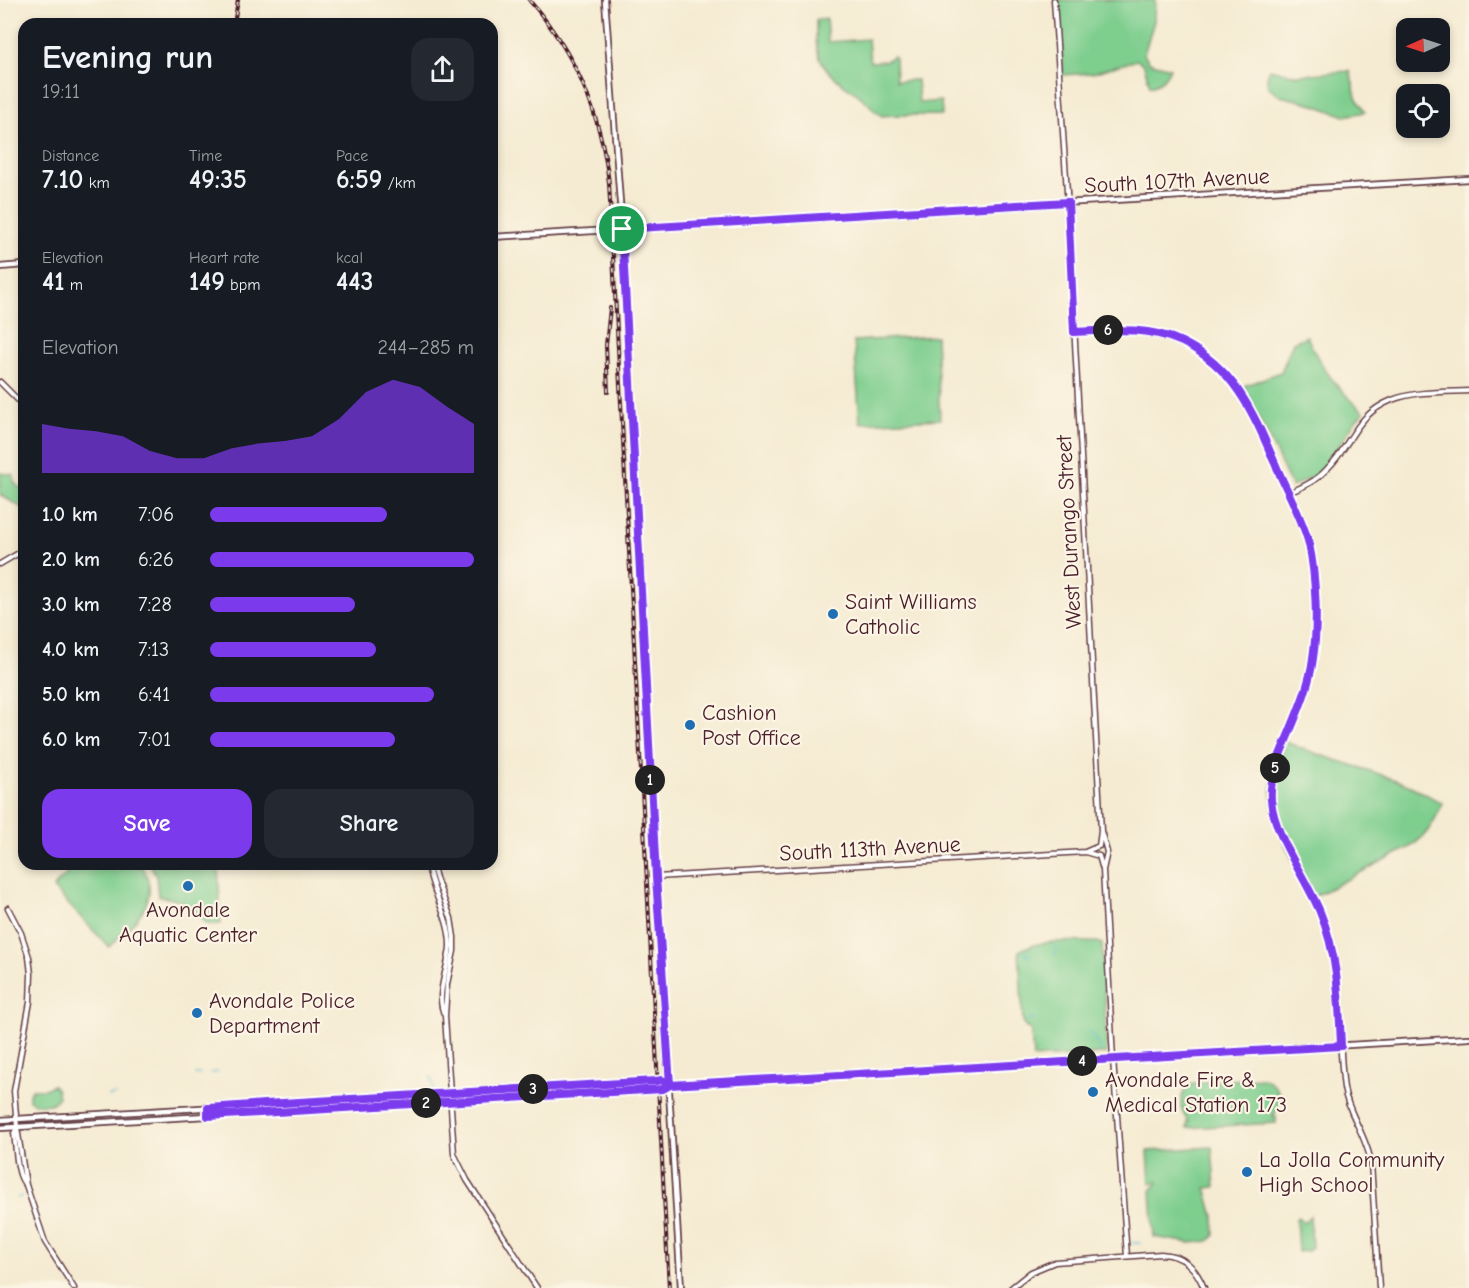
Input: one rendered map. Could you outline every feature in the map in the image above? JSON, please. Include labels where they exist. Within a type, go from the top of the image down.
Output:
[{"type":"main road","points":[[605,0],[622,229],[656,877],[681,1288]]},
{"type":"main road","name":"South 107th Avenue","points":[[498,237],[1469,179]]},
{"type":"main road","points":[[0,267],[18,266]]},
{"type":"main road","points":[[0,1128],[592,1094],[663,1089],[670,1085],[1469,1038]]},
{"type":"main road","points":[[0,1120],[662,1080],[670,1085]]},
{"type":"main road","points":[[592,1094],[614,1088],[619,1083]]},
{"type":"main road","points":[[208,1108],[208,1116]]},
{"type":"street","points":[[1054,0],[1068,202]]},
{"type":"street","name":"West Durango Street","points":[[1068,202],[1101,831]]},
{"type":"street","points":[[1074,332],[1130,330],[1152,333],[1181,342],[1210,359],[1238,389],[1247,403],[1304,528],[1310,551],[1315,637],[1312,665],[1304,696],[1274,772],[1271,802],[1278,828],[1318,907],[1329,935],[1337,979],[1346,1096],[1367,1145],[1371,1163],[1379,1288]]},
{"type":"street","points":[[0,382],[18,400]]},
{"type":"street","points":[[1288,493],[1309,483],[1328,469],[1356,427],[1366,416],[1382,405],[1412,395],[1469,391]]},
{"type":"street","points":[[0,564],[18,554]]},
{"type":"street","points":[[1101,831],[1098,847],[1102,857]]},
{"type":"street","points":[[1101,831],[1113,1059],[1127,1256]]},
{"type":"street","points":[[1098,847],[1102,857]]},
{"type":"street","name":"South 113th Avenue","points":[[656,877],[1085,852],[1098,847]]},
{"type":"street","name":"South 113th Avenue","points":[[1085,852],[1102,857]]},
{"type":"street","points":[[432,870],[451,918],[454,937],[445,1016],[453,1147],[460,1169],[537,1288]]},
{"type":"street","points":[[8,908],[21,933],[29,957],[31,986],[15,1083],[16,1119],[26,1185],[45,1242],[74,1288]]},
{"type":"street","points":[[1011,1288],[1041,1267],[1060,1261],[1165,1254],[1179,1257],[1196,1270],[1204,1288]]},
{"type":"green space","points":[[1058,0],[1155,0],[1154,21],[1144,54],[1149,62],[1170,68],[1167,75],[1160,82],[1150,86],[1144,65],[1137,60],[1092,73],[1063,75]]},
{"type":"green space","points":[[826,19],[828,42],[868,39],[870,62],[886,61],[893,56],[896,81],[917,80],[919,103],[941,101],[942,115],[882,116],[837,80],[824,66],[818,54],[816,20]]},
{"type":"green space","points":[[1269,69],[1297,75],[1350,71],[1356,97],[1365,112],[1345,116],[1306,102],[1280,96],[1268,87]]},
{"type":"green space","points":[[936,336],[940,419],[860,423],[854,341]]},
{"type":"green space","points":[[1307,336],[1331,378],[1364,412],[1356,420],[1321,472],[1292,487],[1244,386],[1281,372],[1293,342]]},
{"type":"green space","points":[[0,473],[14,475],[14,482],[18,487],[18,506],[0,495]]},
{"type":"green space","points":[[1286,742],[1411,786],[1442,803],[1430,828],[1410,847],[1313,897],[1283,839],[1273,809],[1271,793],[1273,778]]},
{"type":"green space","points":[[70,870],[143,870],[149,888],[148,900],[143,910],[109,947],[53,888]]},
{"type":"green space","name":"Avondale Aquatic Center","points":[[153,870],[218,870],[221,924],[208,924],[181,901],[158,896],[156,876]]},
{"type":"green space","points":[[1047,942],[1097,942],[1102,944],[1107,1051],[1104,1054],[1033,1058],[1031,1030],[1025,1027],[1023,1021],[1019,951]]},
{"type":"green space","points":[[1263,1078],[1274,1085],[1279,1094],[1279,1105],[1273,1116],[1276,1117],[1276,1123],[1187,1128],[1187,1122],[1189,1122],[1181,1105],[1183,1093],[1187,1088],[1198,1082]]},
{"type":"green space","points":[[53,1085],[57,1090],[58,1098],[52,1103],[41,1104],[29,1100],[29,1093],[32,1089],[45,1089]]},
{"type":"green space","points":[[1212,1147],[1215,1187],[1206,1188],[1214,1216],[1215,1235],[1209,1241],[1190,1243],[1154,1237],[1151,1191],[1158,1182],[1150,1183],[1148,1151]]},
{"type":"green space","points":[[1310,1216],[1312,1247],[1308,1251],[1298,1252],[1296,1219],[1298,1217],[1304,1223]]},
{"type":"waterway","points":[[1055,955],[1056,947]]},
{"type":"waterway","points":[[1025,951],[1029,957]]},
{"type":"waterway","points":[[1028,1021],[1034,1019]]},
{"type":"waterway","points":[[1090,1032],[1100,1047],[1100,1052]]},
{"type":"waterway","points":[[211,1073],[218,1072]]},
{"type":"waterway","points":[[195,1074],[200,1074]]},
{"type":"waterway","points":[[431,1076],[434,1089]]},
{"type":"waterway","points":[[108,1096],[115,1095]]},
{"type":"waterway","points":[[17,1198],[22,1196]]},
{"type":"waterway","points":[[1132,1243],[1140,1243]]},
{"type":"railway","points":[[235,18],[238,0]]},
{"type":"railway","points":[[529,0],[559,40],[583,85],[599,132],[609,183],[669,1288]]},
{"type":"railway","points":[[608,392],[606,345],[610,308]]},
{"type":"place","name":"Saint Williams Catholic","points":[[833,614]]},
{"type":"place","name":"Cashion Post Office","points":[[690,725]]},
{"type":"place","name":"Avondale Aquatic Center","points":[[188,886]]},
{"type":"place","name":"Avondale Police Department","points":[[197,1013]]},
{"type":"place","name":"Avondale Fire & Medical Station 173","points":[[1093,1092]]},
{"type":"place","name":"La Jolla Community High School","points":[[1247,1172]]},
{"type":"route","points":[[622,229],[656,877],[670,1085],[663,1089],[208,1116],[208,1108],[265,1104],[662,1080],[670,1085],[1341,1046],[1337,979],[1329,935],[1318,907],[1278,828],[1271,802],[1272,778],[1304,696],[1313,660],[1315,621],[1310,551],[1301,523],[1251,410],[1238,389],[1221,369],[1201,353],[1162,335],[1130,330],[1074,332],[1068,202],[622,229]]}]
